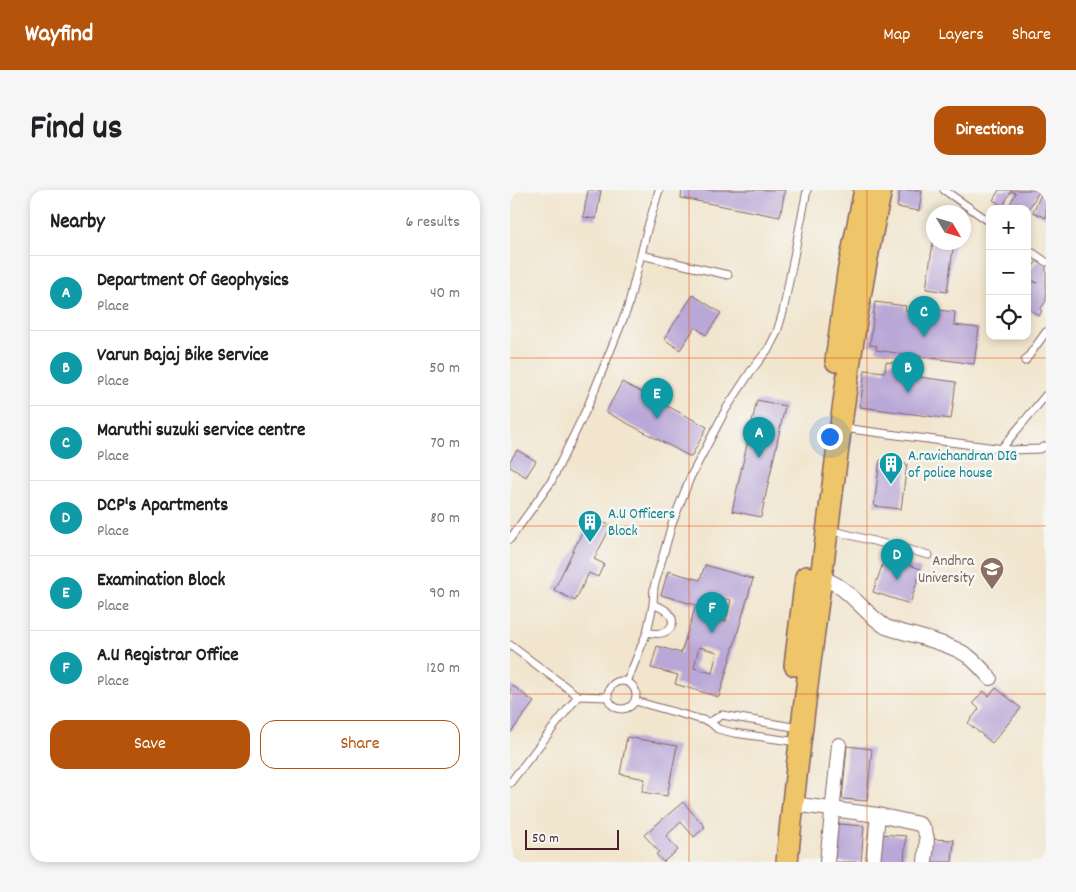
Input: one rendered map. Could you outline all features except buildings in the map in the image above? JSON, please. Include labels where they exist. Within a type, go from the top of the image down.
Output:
[{"type":"main road","points":[[787,862],[792,804],[799,628],[844,297],[865,190]]},
{"type":"main road","points":[[773,862],[821,578],[840,428],[866,258],[881,190]]},
{"type":"street","points":[[821,578],[838,585],[886,627],[956,649],[967,655],[990,678]]},
{"type":"street","points":[[827,862],[840,745]]},
{"type":"street","points":[[792,804],[878,815],[919,824],[927,834],[925,862]]},
{"type":"street","points":[[872,862],[878,815]]},
{"type":"lane","points":[[510,539],[551,482],[588,406],[628,306],[659,190]]},
{"type":"lane","points":[[627,682],[647,632],[653,605],[654,587],[672,524],[690,478],[726,409],[778,332],[807,190]]},
{"type":"lane","points":[[944,190],[986,219]]},
{"type":"lane","points":[[1028,250],[1046,262]]},
{"type":"lane","points":[[641,255],[728,276]]},
{"type":"lane","points":[[1025,361],[1046,332]]},
{"type":"lane","points":[[1001,449],[1046,395]]},
{"type":"lane","points":[[840,428],[1001,449],[1044,449]]},
{"type":"lane","points":[[827,529],[928,555]]},
{"type":"lane","points":[[647,632],[664,634],[670,629],[672,622],[671,614],[663,607],[653,605]]},
{"type":"lane","points":[[510,645],[578,696],[608,697]]},
{"type":"lane","points":[[618,682],[627,682],[636,692],[635,701],[629,707],[621,709],[612,705],[608,697],[610,688],[618,682]]},
{"type":"lane","points":[[510,783],[578,696]]},
{"type":"lane","points":[[635,701],[710,722],[718,729],[734,733],[794,735]]},
{"type":"lane","points":[[710,722],[722,715],[794,735]]},
{"type":"place","name":"Maruthi suzuki service centre","points":[[924,337]]},
{"type":"place","name":"Varun Bajaj Bike Service","points":[[908,393]]},
{"type":"place","name":"Examination Block","points":[[657,419]]},
{"type":"place","name":"Department Of Geophysics","points":[[759,458]]},
{"type":"place","name":"A.ravichandran DIG of police house","points":[[891,485]]},
{"type":"place","name":"A.U Officers Block","points":[[590,543]]},
{"type":"place","name":"DCP's Apartments","points":[[897,580]]},
{"type":"place","name":"Andhra University","points":[[992,590]]},
{"type":"place","name":"A.U Registrar Office","points":[[712,633]]}]
